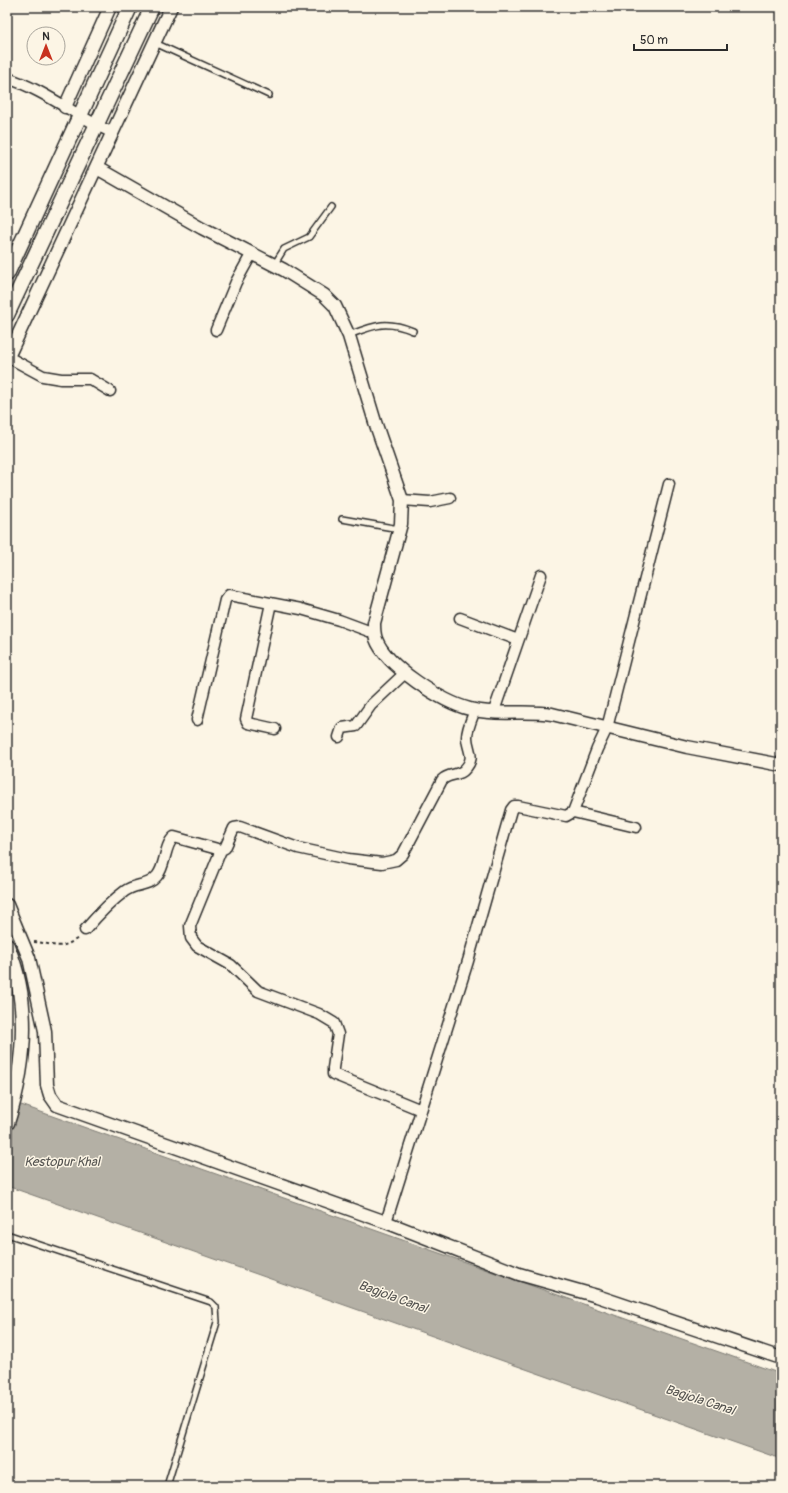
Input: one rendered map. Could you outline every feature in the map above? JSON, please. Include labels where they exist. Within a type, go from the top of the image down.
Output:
[{"type":"main road","points":[[7,274],[130,7]]},
{"type":"main road","points":[[7,315],[152,7]]},
{"type":"main road","points":[[7,946],[17,975],[24,1022],[16,1094],[7,1123]]},
{"type":"street","points":[[64,107],[110,7]]},
{"type":"street","points":[[110,391],[90,379],[61,379],[43,376],[7,358],[171,7]]},
{"type":"street","points":[[7,78],[40,92],[96,126],[113,133]]},
{"type":"street","points":[[97,168],[202,228],[274,264],[324,295],[335,306],[348,336],[375,422],[402,500],[400,529],[374,624],[374,633],[376,640],[391,660],[405,673],[426,688],[456,705],[475,710],[494,712],[539,712],[687,746],[781,765]]},
{"type":"street","points":[[216,330],[236,282],[252,253]]},
{"type":"street","points":[[386,1222],[468,962],[511,810],[514,806],[518,806],[566,816],[573,812],[597,749],[607,728],[669,484]]},
{"type":"street","points":[[402,500],[430,502],[450,498]]},
{"type":"street","points":[[494,712],[541,575]]},
{"type":"street","points":[[197,720],[227,597],[232,595],[271,603],[339,620],[374,633]]},
{"type":"street","points":[[271,603],[246,719],[248,723],[275,729]]},
{"type":"street","points":[[460,618],[518,640]]},
{"type":"street","points":[[339,737],[342,728],[358,725],[371,705],[405,673]]},
{"type":"street","points":[[421,1110],[334,1074],[332,1068],[338,1034],[334,1023],[319,1014],[258,991],[231,965],[196,946],[191,938],[190,926],[221,850],[225,848],[234,828],[240,827],[298,848],[320,854],[382,863],[396,860],[403,854],[442,780],[448,775],[461,773],[465,769],[472,755],[467,736],[475,710]]},
{"type":"street","points":[[573,812],[636,827]]},
{"type":"street","points":[[85,930],[125,891],[153,881],[159,874],[170,842],[174,837],[221,850]]},
{"type":"street","points":[[7,905],[24,944],[39,1000],[44,1031],[47,1085],[50,1095],[57,1106],[386,1222],[519,1274],[597,1296],[781,1358]]},
{"type":"lane","points":[[154,42],[269,95]]},
{"type":"lane","points":[[274,264],[284,249],[309,237],[331,207]]},
{"type":"lane","points":[[348,336],[370,326],[386,324],[394,324],[413,331]]},
{"type":"lane","points":[[342,519],[400,529]]},
{"type":"lane","points":[[7,1234],[211,1302],[216,1307],[217,1322],[168,1486]]},
{"type":"path","points":[[24,944],[36,942],[55,946],[63,945],[78,938],[85,930]]},
{"type":"water","name":"Kestopur Khal","points":[[7,1100],[781,1374],[781,1459],[7,1186]]},
{"type":"water label","name":"Bagjola Canal","points":[[393,1297]]},
{"type":"water label","name":"Bagjola Canal","points":[[700,1400]]}]
